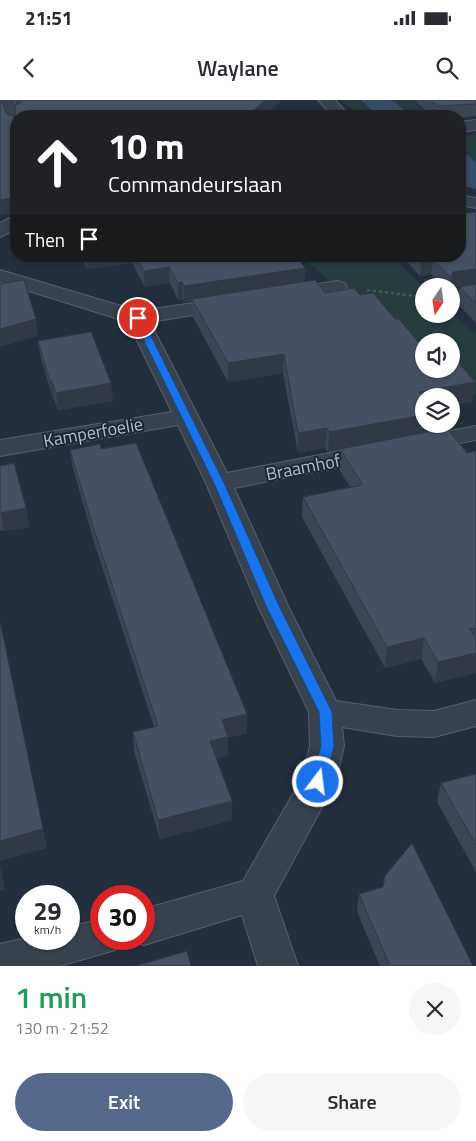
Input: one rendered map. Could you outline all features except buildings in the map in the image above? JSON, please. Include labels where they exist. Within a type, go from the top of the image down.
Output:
[{"type":"street","points":[[326,100],[336,110]]},
{"type":"street","points":[[0,276],[138,318],[336,287]]},
{"type":"street","points":[[138,318],[219,483],[274,608],[325,712],[328,746],[318,782],[254,895],[155,924]]},
{"type":"street","name":"Kamperfoelie","points":[[0,448],[185,417]]},
{"type":"street","name":"Braamhof","points":[[219,483],[476,433]]},
{"type":"street","points":[[325,712],[397,723],[434,724],[476,713]]},
{"type":"street","points":[[254,895],[278,966]]},
{"type":"street","points":[[0,963],[90,940]]},
{"type":"path","points":[[336,287],[415,295]]},
{"type":"green space","points":[[342,100],[361,100],[372,110],[353,110]]},
{"type":"green space","points":[[392,100],[412,100],[423,110],[404,110]]},
{"type":"green space","points":[[476,135],[476,162],[466,154],[466,136]]},
{"type":"green space","points":[[308,262],[397,262],[415,279],[415,323],[460,323],[460,321],[476,334],[476,398],[460,377],[460,333],[415,333],[415,345],[332,283]]},
{"type":"water","points":[[361,100],[392,100],[404,110],[372,110]]},
{"type":"water","points":[[466,154],[476,162],[476,189],[466,186]]},
{"type":"route","points":[[138,318],[219,483],[274,608],[325,712],[328,746],[318,782]]}]
